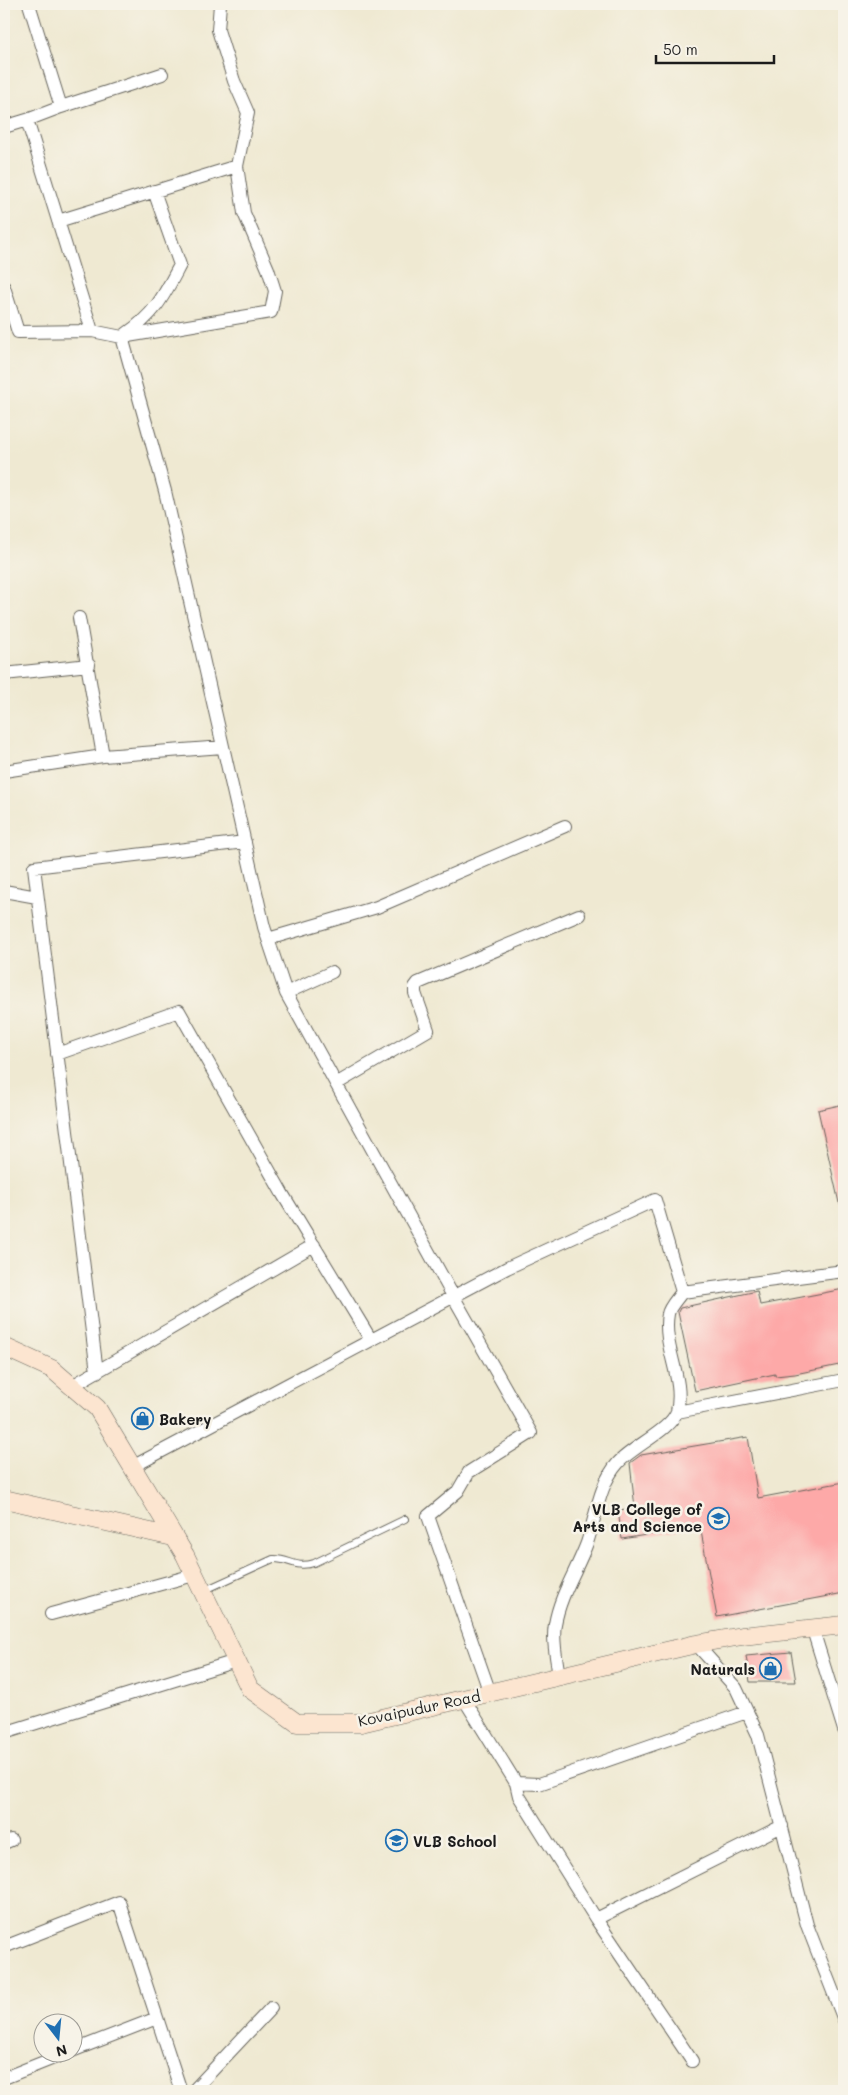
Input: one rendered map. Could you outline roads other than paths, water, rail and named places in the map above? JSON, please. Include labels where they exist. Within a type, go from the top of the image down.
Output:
[{"type":"main road","name":"Kovaipudur Road","points":[[4,1347],[52,1369],[97,1408],[194,1575],[250,1688],[297,1724],[361,1723],[696,1644],[742,1636],[844,1626]]},
{"type":"main road","points":[[4,1499],[173,1537]]},
{"type":"street","points":[[29,4],[61,107]]},
{"type":"street","points":[[4,287],[18,332],[92,331],[122,337],[270,312],[275,291],[268,269],[244,213],[237,166],[248,113],[234,81],[218,30],[220,4]]},
{"type":"street","points":[[4,127],[162,74]]},
{"type":"street","points":[[27,120],[92,331]]},
{"type":"street","points":[[58,221],[237,166]]},
{"type":"street","points":[[122,337],[147,319],[158,306],[180,265],[154,192]]},
{"type":"street","points":[[122,337],[165,491],[268,939],[286,993],[531,1433],[469,1472],[458,1491],[428,1516],[490,1693]]},
{"type":"street","points":[[79,618],[89,665],[103,756]]},
{"type":"street","points":[[4,674],[89,665]]},
{"type":"street","points":[[4,771],[103,756],[223,747]]},
{"type":"street","points":[[268,939],[377,908],[565,826]]},
{"type":"street","points":[[97,1372],[34,868],[245,842]]},
{"type":"street","points":[[4,891],[37,897]]},
{"type":"street","points":[[336,1084],[428,1030],[415,993],[415,987],[418,983],[579,915]]},
{"type":"street","points":[[286,993],[332,972]]},
{"type":"street","points":[[57,1054],[179,1011],[371,1340]]},
{"type":"street","points":[[132,1467],[507,1268],[655,1200],[682,1292]]},
{"type":"street","points":[[72,1386],[314,1245]]},
{"type":"street","points":[[559,1677],[554,1625],[569,1581],[586,1545],[605,1483],[622,1458],[633,1448],[668,1424],[676,1412],[679,1388],[669,1349],[668,1313],[682,1292],[844,1271]]},
{"type":"street","points":[[676,1412],[844,1380]]},
{"type":"street","points":[[51,1614],[194,1575]]},
{"type":"street","points":[[813,1630],[844,1730]]},
{"type":"street","points":[[696,1644],[736,1688],[758,1735],[808,1925],[844,2020]]},
{"type":"street","points":[[4,1733],[236,1661]]},
{"type":"street","points":[[464,1699],[516,1782],[520,1796],[596,1919],[692,2061]]},
{"type":"street","points":[[516,1782],[539,1784],[748,1712]]},
{"type":"street","points":[[596,1919],[782,1826]]},
{"type":"street","points":[[4,1947],[118,1902],[181,2091]]},
{"type":"street","points":[[194,2091],[271,2008]]},
{"type":"street","points":[[82,2047],[157,2018]]},
{"type":"street","points":[[4,2078],[44,2062]]},
{"type":"lane","points":[[202,1591],[273,1559],[280,1559],[297,1566],[314,1563],[405,1520]]},
{"type":"place","name":"Bakery","points":[[143,1419]]},
{"type":"place","name":"VLB College of Arts and Science","points":[[718,1518]]},
{"type":"place","name":"Naturals","points":[[771,1669]]},
{"type":"place","name":"VLB School","points":[[397,1841]]}]
